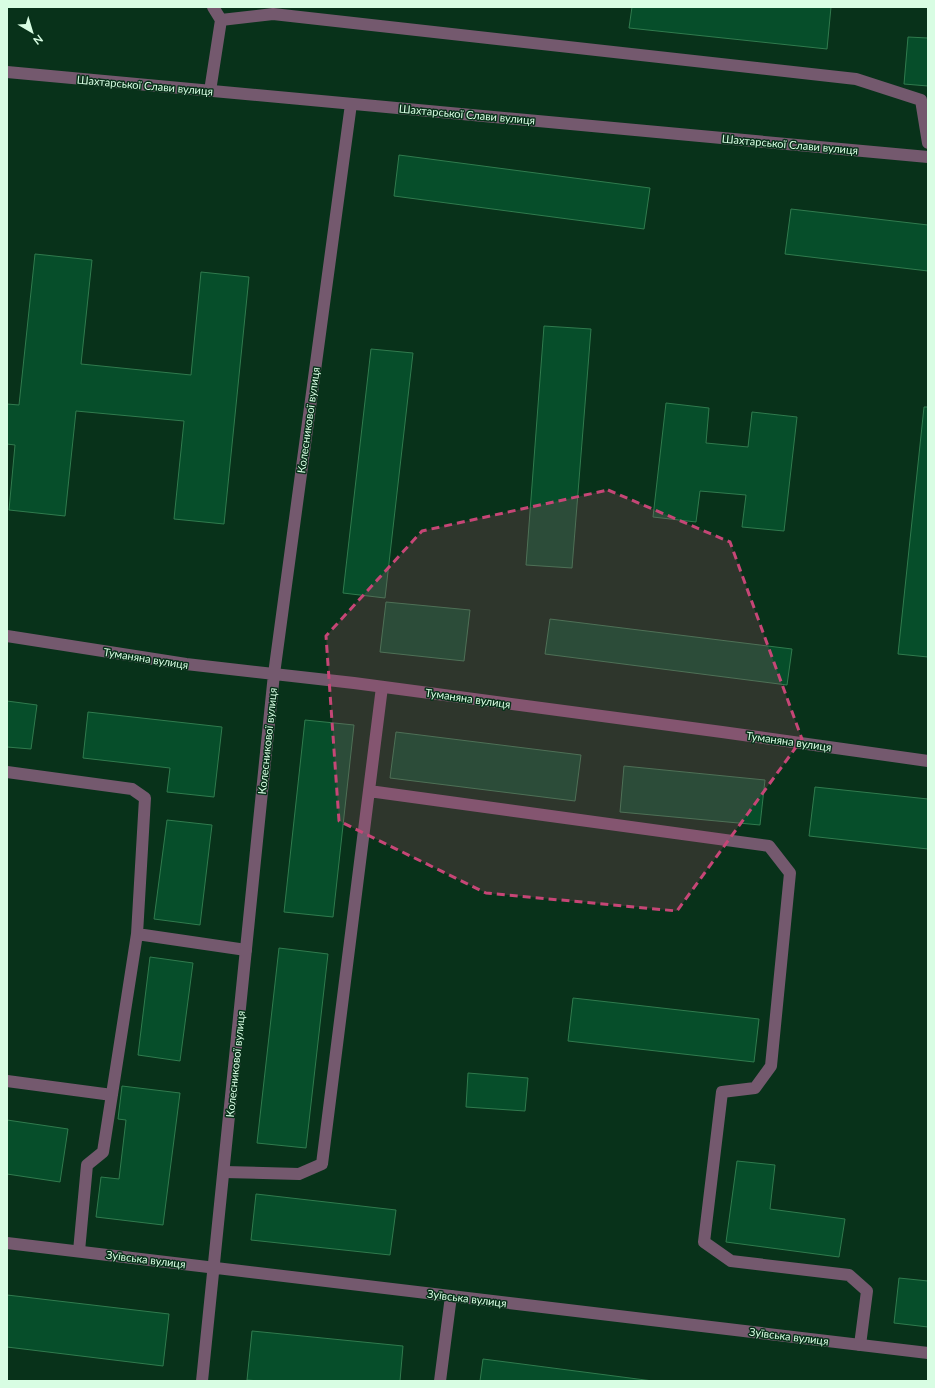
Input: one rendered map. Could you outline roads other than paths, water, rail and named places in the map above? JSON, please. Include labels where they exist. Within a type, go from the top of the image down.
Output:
[{"type":"street","points":[[210,91],[222,20],[213,7]]},
{"type":"street","points":[[222,20],[273,14],[856,79],[921,100],[928,143]]},
{"type":"street","name":"Шахтарської Слави вулиця","points":[[7,72],[928,157]]},
{"type":"street","name":"Колесникової вулиця","points":[[202,1381],[215,1267],[274,674],[351,104]]},
{"type":"street","name":"Туманяна вулиця","points":[[7,636],[186,664],[382,687],[928,761]]},
{"type":"street","points":[[224,1172],[299,1174],[322,1164],[382,687]]},
{"type":"street","points":[[7,772],[132,788],[145,798],[137,934],[103,1152],[87,1165],[79,1251]]},
{"type":"street","points":[[369,791],[769,846],[790,874],[771,1066],[755,1088],[722,1092],[704,1242],[731,1261],[849,1275],[866,1291],[860,1345]]},
{"type":"street","points":[[137,934],[246,950]]},
{"type":"street","points":[[7,1081],[112,1095]]},
{"type":"street","name":"Зуївська вулиця","points":[[7,1242],[928,1353]]},
{"type":"street","points":[[440,1381],[451,1296]]}]
